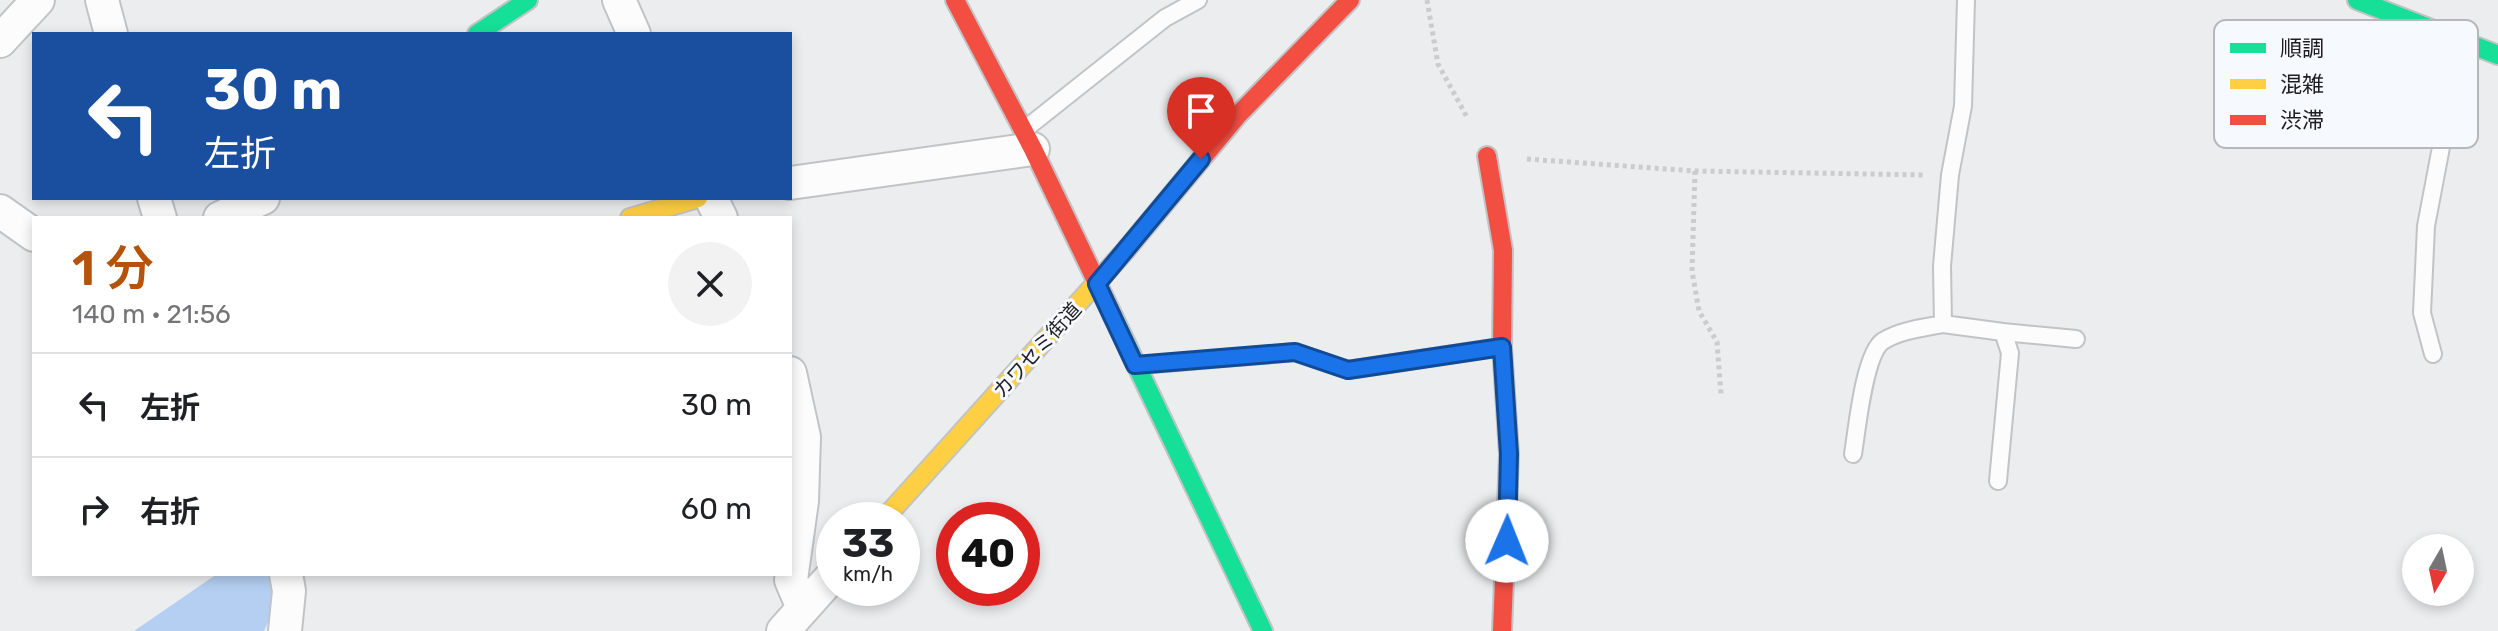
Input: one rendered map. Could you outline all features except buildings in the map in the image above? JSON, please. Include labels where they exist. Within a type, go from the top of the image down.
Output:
[{"type":"street","points":[[0,41],[38,0]]},
{"type":"street","points":[[102,0],[110,32]]},
{"type":"street","points":[[480,32],[528,0]]},
{"type":"street","points":[[619,0],[633,32]]},
{"type":"street","points":[[955,0],[1028,140],[1263,631]]},
{"type":"street","name":"カワセミ街道","points":[[899,502],[1097,284],[1238,115],[1350,0]]},
{"type":"street","points":[[2357,0],[2408,20]]},
{"type":"street","points":[[2478,47],[2498,55]]},
{"type":"street","points":[[792,183],[1028,140]]},
{"type":"street","points":[[1487,156],[1503,250],[1502,347],[1509,454],[1502,631]]},
{"type":"street","points":[[224,216],[259,200]]},
{"type":"street","points":[[637,216],[691,200]]},
{"type":"street","points":[[0,211],[32,234]]},
{"type":"street","points":[[792,382],[804,437],[802,501],[792,573]]},
{"type":"street","points":[[792,576],[793,619]]},
{"type":"street","points":[[285,631],[294,580]]},
{"type":"street","points":[[793,619],[816,594]]},
{"type":"lane","points":[[1028,140],[1165,18],[1198,0]]},
{"type":"lane","points":[[1943,324],[1942,266],[1950,175],[1963,106],[1966,0]]},
{"type":"lane","points":[[2433,354],[2422,313],[2426,226],[2441,148]]},
{"type":"lane","points":[[1853,454],[1870,359],[1881,342],[1905,331],[1943,324],[2076,339]]},
{"type":"lane","points":[[1998,481],[2010,353],[2003,332]]},
{"type":"lane","points":[[1135,365],[1295,352],[1348,370],[1502,347]]},
{"type":"path","points":[[1427,0],[1438,64],[1487,156],[1695,171],[1950,175]]},
{"type":"path","points":[[1695,171],[1692,271],[1699,311],[1717,342],[1721,394]]},
{"type":"shaded area","points":[[214,576],[295,576],[281,594],[264,631],[134,631]]},
{"type":"traffic: fast","points":[[480,32],[528,0]]},
{"type":"traffic: fast","points":[[2357,0],[2408,20]]},
{"type":"traffic: fast","points":[[2478,47],[2498,55]]},
{"type":"traffic: fast","points":[[1113,316],[1263,631]]},
{"type":"traffic: slow","points":[[637,216],[691,200]]},
{"type":"traffic: slow","points":[[899,502],[1125,251]]},
{"type":"traffic: jam","points":[[955,0],[1033,149],[1113,316]]},
{"type":"traffic: jam","points":[[1125,251],[1238,115],[1350,0]]},
{"type":"traffic: jam","points":[[1487,156],[1503,250],[1502,347],[1509,454],[1502,631]]},
{"type":"route","points":[[1201,159],[1097,284],[1135,365],[1295,352],[1348,370],[1502,347],[1509,454],[1507,541]]}]
